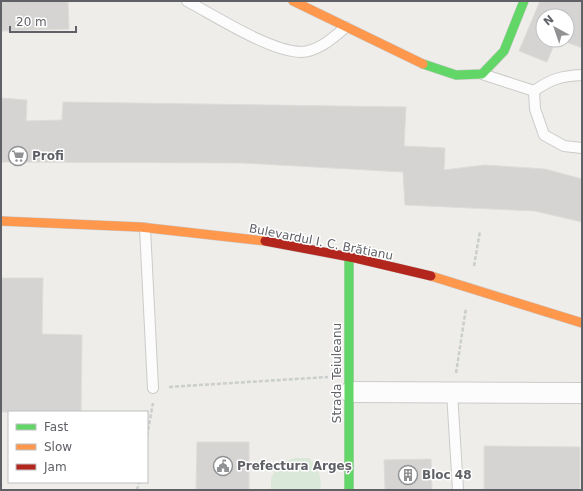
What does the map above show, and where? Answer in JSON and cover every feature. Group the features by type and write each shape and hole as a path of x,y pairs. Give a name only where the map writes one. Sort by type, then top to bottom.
{"main road":[{"path":"293,1 427,66 456,75 482,74 504,50 524,1"},
{"name":"Bulevardul I. C. Brătianu","path":"1,221 145,228 278,243 349,257 471,287 582,323"},
{"name":"Strada Teiuleanu","path":"349,257 349,490"}],"street":[{"path":"349,383 452,392 582,393"}],"lane":[{"path":"187,1 258,38 288,49 302,52 324,44 346,27"},
{"path":"482,74 534,91"},
{"path":"534,91 546,83 562,76 582,75"},
{"path":"534,91 535,109 544,135 564,146 582,148"},
{"path":"145,228 153,388"},
{"path":"452,392 458,490"}],"path":[{"path":"452,392 480,231"},
{"path":"148,430 153,402 153,388 349,383"}],"green space":[{"path":"295,458 309,458 312,461 320,477 320,490 271,490 271,478 279,463"}],"building":[{"path":"1,1 68,1 69,29 1,31"},
{"path":"540,1 582,1 582,48 575,45 575,8 537,8"},
{"path":"535,13 535,48 553,48 547,62 519,51"},
{"path":"1,98 27,100 26,121 62,120 63,102 406,107 404,146 445,148 444,170 485,165 545,169 582,179 582,222 535,211 405,205 403,172 243,163 1,162"},
{"path":"1,278 43,278 42,334 82,335 81,411 1,412"},
{"name":"Prefectura Argeș","path":"197,442 249,442 249,490 196,490"},
{"path":"484,446 580,447 580,490 484,490"},
{"name":"Bloc 48","path":"431,459 432,490 385,490 384,460"}],"traffic: fast":[{"path":"423,64 456,75 482,74 504,51 524,1"},
{"path":"349,257 349,490"}],"traffic: slow":[{"path":"293,1 423,64"},
{"path":"1,221 140,227 265,241"},
{"path":"431,276 582,323"}],"traffic: jam":[{"path":"265,241 355,258 431,276"}],"place":[{"name":"Profi","path":"18,156"},
{"name":"Prefectura Argeș","path":"223,466"},
{"name":"Bloc 48","path":"408,475"}]}
